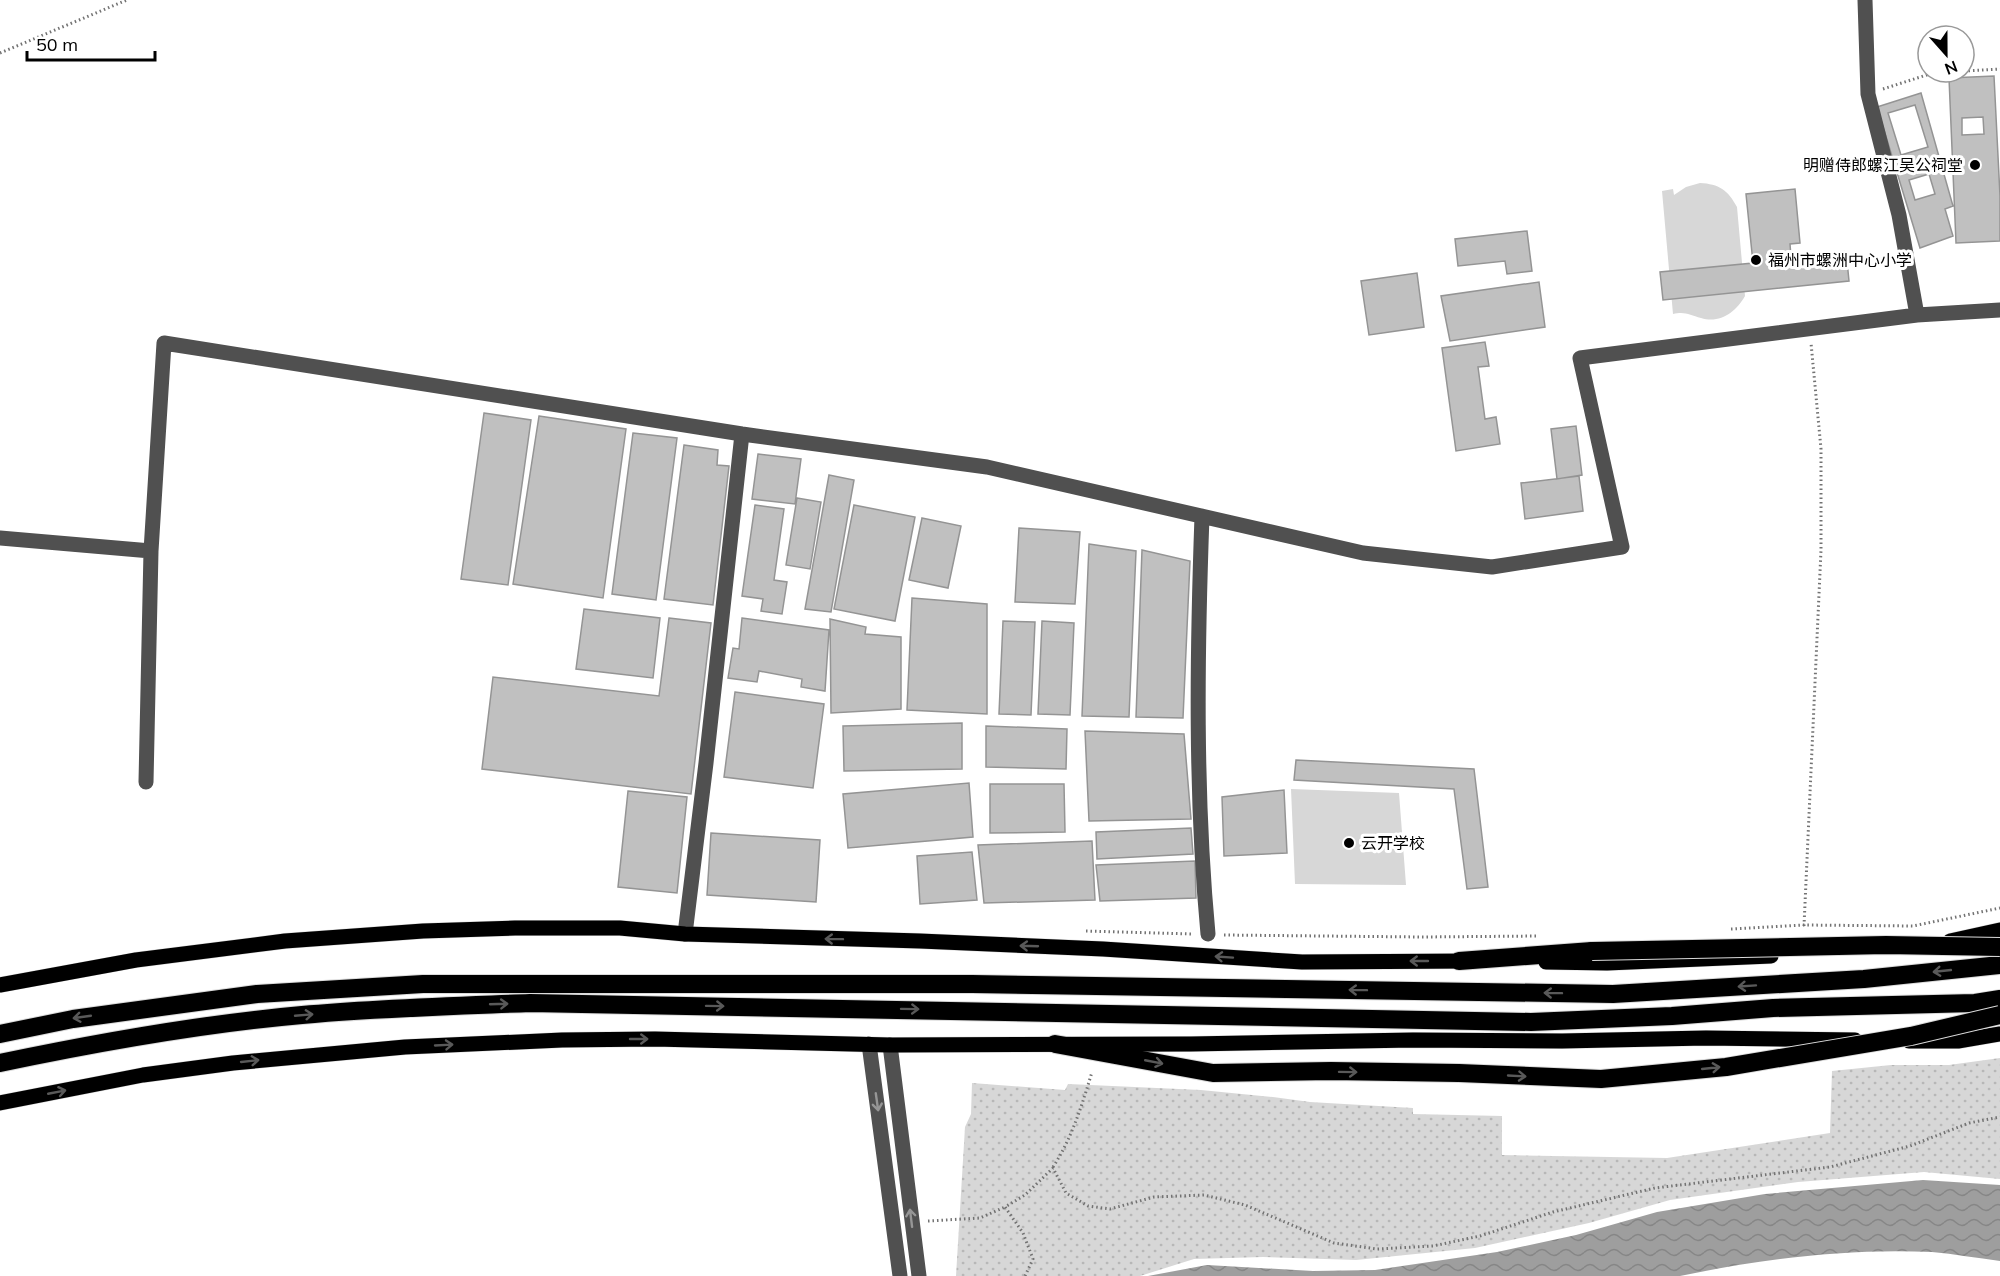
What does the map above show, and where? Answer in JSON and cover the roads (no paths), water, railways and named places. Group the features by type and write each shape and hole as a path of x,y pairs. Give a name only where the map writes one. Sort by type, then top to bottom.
{"highway":[{"path":"1459,961 1592,951 1886,945 2000,947"},
{"path":"0,1034 73,1019 257,994 423,984 972,984 1613,994 1864,979 2000,964"},
{"path":"0,1063 142,1035 300,1015 530,1003 1531,1022 1662,1017 1773,1008 1975,1003 2000,999"},
{"path":"1055,1044 1213,1073 1331,1071 1601,1079 1726,1067 1911,1036 2000,1015"}],"main road":[{"path":"0,985 180,954 333,936 423,931 620,928 685,934 920,941 1302,962 1607,963 1802,955 1903,948 1955,941 2000,930"},
{"path":"0,1103 98,1083 294,1056 405,1047 606,1039 891,1045 1191,1044 1706,1038 1958,1041 2000,1034"}],"street":[{"path":"1865,0 1868,94 1899,215 1917,315"},
{"path":"146,782 151,551 164,343 742,434 987,467 1363,553 1492,567 1622,547 1580,358 1917,315 2000,310"},
{"path":"685,934 708,752 742,434"},
{"path":"1202,516 1197,700 1208,934"},
{"path":"0,538 151,551"},
{"path":"869,1044 900,1276"},
{"path":"891,1045 919,1276"}],"water":[{"path":"1923,1180 2000,1185 2000,1261 1932,1252 1900,1251 1805,1256 1680,1276 1148,1276 1207,1265 1313,1271 1375,1270 1497,1252 1576,1235 1657,1212 1765,1194"}],"place":[{"name":"明赠侍郎螺江吴公祠堂","path":"1975,165"},
{"name":"福州市螺洲中心小学","path":"1756,260"},
{"name":"云开学校","path":"1349,843"}]}
